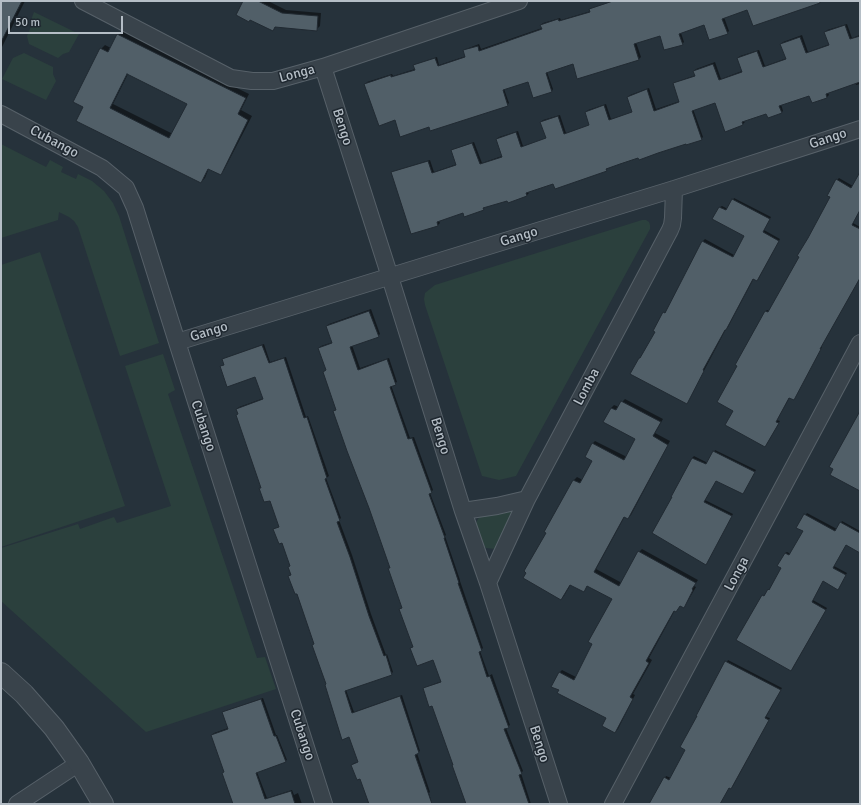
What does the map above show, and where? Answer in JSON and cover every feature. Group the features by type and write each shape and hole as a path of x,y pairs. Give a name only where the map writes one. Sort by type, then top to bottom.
{"street":[{"name":"Longa","path":"83,1 109,7 231,78 252,81 273,81 323,67 519,1"},
{"name":"Bengo","path":"323,67 463,511 488,583 559,804"},
{"name":"Cubango","path":"1,114 102,168 126,188 135,208 324,804"},
{"name":"Gango","path":"177,342 674,189 860,129"},
{"name":"Lomba","path":"488,583 527,499 670,230 673,218 674,189"},
{"name":"Longa","path":"613,804 860,343"},
{"path":"463,511 497,506 527,499"},
{"path":"1,672 24,694 54,728 79,763 102,804"},
{"path":"17,804 79,763"}],"green space":[{"path":"34,12 79,34 69,52 58,58 29,44 27,36 32,24 31,20"},
{"path":"24,53 53,67 53,74 56,81 46,100 2,79 13,58"},
{"path":"1,144 46,167 50,160 63,167 61,172 76,179 78,174 92,181 104,191 113,203 119,216 159,343 120,356 78,227 69,217 59,212 58,220 1,238"},
{"path":"642,220 649,222 650,229 516,476 499,480 482,476 425,305 425,293 435,285"},
{"path":"40,252 125,506 1,547 1,265"},
{"path":"163,354 175,390 168,394 257,658 265,657 276,689 146,732 1,601 1,548 78,524 80,529 114,517 117,523 171,506 125,366"},
{"path":"510,511 513,514 496,549 486,548 483,545 476,527 478,519 480,516"}],"building":[{"path":"1,1 22,1 1,42"},
{"path":"243,1 258,1 282,13 318,16 317,31 275,27 273,31 250,20 249,22 236,15"},
{"path":"613,1 820,1 820,3 753,26 747,10 722,19 728,34 709,40 704,25 679,34 683,45 664,50 660,36 634,44 639,60 577,79 573,64 546,73 552,92 533,98 528,82 503,90 508,106 430,131 429,127 400,137 395,120 379,126 364,84 391,75 391,77 415,70 413,65 435,58 438,66 465,57 463,50 478,46 479,51 542,29 540,25 558,19 559,21 590,12 589,9"},
{"path":"845,25 850,39 860,36 860,82 826,94 827,98 812,103 809,96 779,106 782,113 768,118 766,114 742,122 743,125 725,132 715,103 692,111 702,140 639,160 638,158 620,164 606,169 607,171 555,189 553,184 526,193 527,196 508,203 507,201 483,208 484,210 464,217 463,213 437,222 438,226 411,234 391,172 428,161 432,173 456,165 451,150 472,143 480,164 502,157 496,139 516,132 521,147 546,138 540,122 558,116 564,134 589,125 585,112 604,105 609,120 632,112 627,97 647,89 654,111 679,102 673,83 695,76 693,71 713,64 719,80 742,72 737,58 757,51 763,67 786,59 780,44 800,37 806,53 829,45 824,32"},
{"path":"117,34 246,98 238,114 248,120 221,175 208,169 201,183 76,121 83,107 73,102 100,48 108,52","holes":["127,74 187,104 169,138 110,108"]},
{"path":"860,172 860,210 852,225 860,229 860,278 820,349 794,400 789,398 776,422 779,423 765,447 725,425 733,411 717,402 737,366 735,365 765,311 768,312 799,257 797,256 830,197 827,196 836,179 851,188"},
{"path":"732,199 770,219 763,232 779,241 757,281 753,279 703,370 704,371 687,404 630,374 655,332 653,331 663,312 665,313 702,241 733,257 744,236 712,219 719,207 726,210"},
{"path":"369,311 379,337 350,347 358,370 387,359 396,385 390,387 408,439 412,438 432,493 429,494 482,651 479,652 487,677 490,676 509,728 504,729 522,774 519,775 529,804 466,804 432,706 429,707 423,688 441,682 433,660 417,666 410,648 413,647 399,609 402,608 388,568 390,568 333,411 336,410 323,372 326,370 318,348 332,343 326,326"},
{"path":"262,345 269,363 284,358 304,418 307,417 327,478 325,479 340,521 337,522 369,616 384,656 386,655 392,675 345,691 352,713 400,696 419,753 415,755 432,804 369,804 360,779 357,780 351,765 358,762 349,737 342,740 325,685 326,684 312,645 314,644 297,594 295,594 288,576 291,575 288,567 290,566 282,543 279,544 273,529 279,527 270,501 264,502 259,488 261,488 236,415 238,414 236,409 263,399 255,377 227,387 220,366 224,365 222,359"},
{"path":"621,401 661,422 653,436 668,445 628,519 624,517 594,572 619,586 638,551 696,583 684,608 680,606 676,612 674,611 646,661 649,663 630,697 633,699 615,733 602,726 606,718 557,693 559,690 551,687 559,672 574,680 592,644 588,642 612,599 587,586 584,592 570,585 561,600 523,578 526,573 524,571 546,533 544,532 573,480 580,483 592,461 585,457 592,443 624,460 635,439 603,422 611,408 616,410"},
{"path":"860,411 860,491 830,475 833,469 829,467"},
{"path":"713,451 755,472 743,494 716,481 704,502 732,516 706,565 652,533 692,458 706,464"},
{"path":"804,514 835,531 840,522 860,533 860,553 846,545 833,568 846,575 838,590 823,581 812,602 826,610 791,671 736,640 762,595 764,596 768,589 769,590 781,568 777,566 785,553 789,555 803,531 796,528"},
{"path":"725,661 781,690 765,718 769,720 731,789 729,788 720,804 649,804 664,777 669,780 685,750 680,747"},
{"path":"261,699 274,736 276,736 286,762 256,773 265,799 291,791 295,804 233,804 222,773 224,772 211,735 228,729 222,712"}]}
